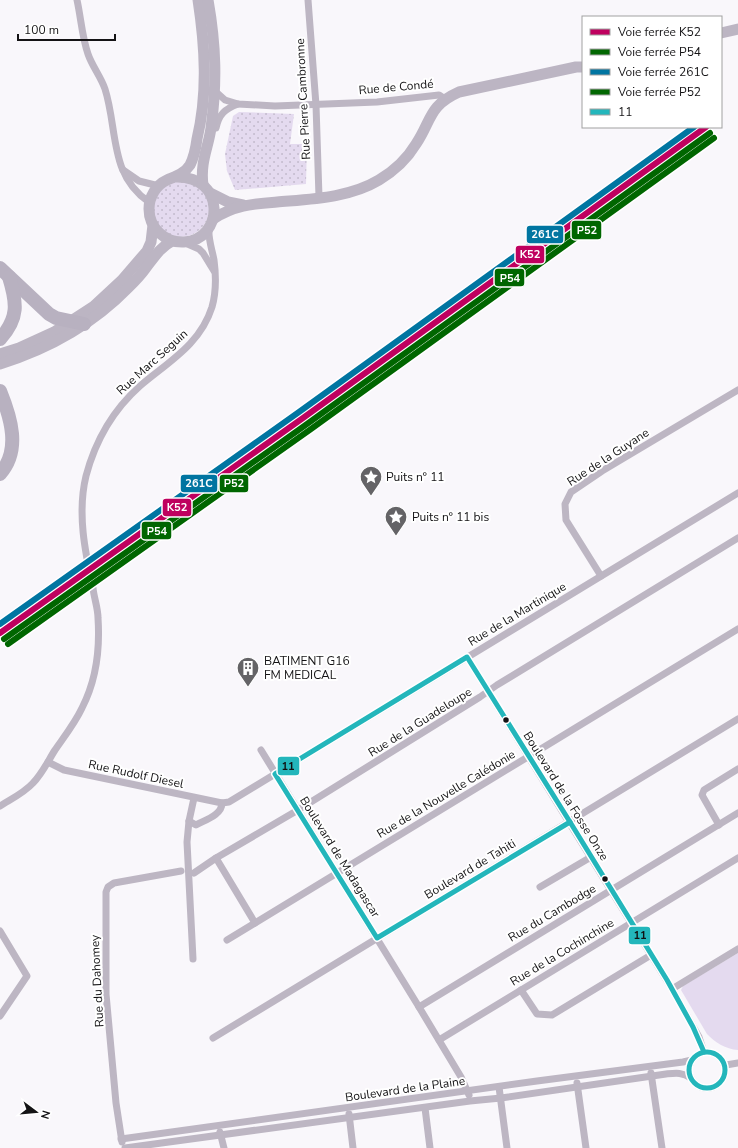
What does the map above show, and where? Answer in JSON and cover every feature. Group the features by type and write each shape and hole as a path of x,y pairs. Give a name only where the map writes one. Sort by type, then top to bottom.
{"highway":[{"path":"5,272 49,314 56,318 84,324"},
{"path":"0,339 8,330 15,308 15,295 5,272"},
{"path":"0,391 12,426 12,450 8,462 0,474"}],"main road":[{"path":"0,354 34,342 70,322 94,306 134,268 150,246 153,235 153,226 150,217 150,202 154,192 167,180 185,172 190,164 198,135 203,104 205,73 204,41 198,0"},
{"path":"0,364 51,344 84,324 112,303 127,289 160,249 178,242 196,239 206,232 211,222 214,210 207,189 202,166 211,130 216,62 208,0"},
{"path":"722,33 738,29"},
{"name":"Rue de Condé","path":"445,99 458,92 580,66"},
{"path":"211,222 231,209 243,205 319,198 343,194 367,187 392,171 404,161 416,144 434,109 445,99"},
{"path":"175,177 195,179 207,189 228,202 243,205"},
{"path":"153,226 164,237 178,242"}],"street":[{"path":"77,0 86,48 92,64 106,91 119,161 126,179 132,187 150,202"},
{"name":"Rue Pierre Cambronne","path":"308,0 316,105 319,198"},
{"name":"Rue de Condé","path":"215,91 224,100 238,104 275,106 377,102 439,95 445,99"},
{"path":"206,151 214,138 217,120 221,114 225,110 238,104"},
{"path":"123,170 139,181 159,186"},
{"name":"Rue Marc Seguin","path":"0,806 24,792 33,784 82,709 98,657 98,616 82,526 83,492 86,477 101,435 119,407 139,387 184,350 201,331 212,305 215,286 214,261 209,234 211,222"},
{"path":"178,242 199,249 214,271"},
{"name":"Rue de la Guyane","path":"601,576 566,520 565,504 571,492 622,458 738,390"},
{"name":"Rue de la Martinique","path":"189,821 196,825 218,813 222,808 222,803 229,802 738,493"},
{"name":"Rue de la Guadeloupe","path":"194,873 216,858 298,810 738,538"},
{"name":"Rue de la Nouvelle Calédonie","path":"227,940 738,629"},
{"name":"Boulevard de la Fosse Onze","path":"468,657 672,989 699,1037 704,1052"},
{"name":"Boulevard de Tahiti","path":"213,1038 738,719"},
{"name":"Boulevard de Madagascar","path":"261,750 419,1006 468,1092 470,1101"},
{"name":"Rue Rudolf Diesel","path":"48,762 61,769 222,803"},
{"path":"719,825 702,795 704,790 738,769"},
{"path":"193,959 188,842 189,821 194,798"},
{"name":"Rue du Cambodge","path":"419,1006 738,813"},
{"path":"540,887 591,857"},
{"path":"216,858 255,923"},
{"name":"Rue de la Cochinchine","path":"439,1040 738,858"},
{"name":"Rue du Dahomey","path":"124,1148 121,1139 106,994 106,892 108,887 114,883 181,871"},
{"path":"0,931 27,976 0,1016"},
{"path":"672,989 738,949"},
{"path":"521,990 537,1014 552,1015 651,955"},
{"path":"704,1052 715,1053 720,1056 726,1065 724,1078 721,1083 708,1089 695,1084 690,1078 689,1072 689,1065 692,1060 699,1053 704,1052"},
{"name":"Boulevard de la Plaine","path":"121,1139 692,1060"},
{"path":"726,1065 738,1063"},
{"path":"651,1066 662,1148"},
{"path":"614,1071 616,1081"},
{"name":"Boulevard de la Plaine","path":"124,1148 501,1098 680,1072 686,1074 690,1078"},
{"path":"576,1077 586,1148"},
{"path":"537,1081 539,1092"},
{"path":"499,1087 507,1148"},
{"path":"348,1108 353,1148"},
{"path":"425,1108 430,1148"},
{"path":"219,1126 220,1136 224,1148"}],"shaded area":[{"path":"239,112 294,114 290,144 307,144 306,184 235,190 227,171 225,154 233,116"},
{"path":"181,181 192,183 201,189 207,198 209,209 207,220 201,229 192,235 181,237 170,235 161,229 155,220 153,209 155,198 161,189 170,183"},
{"path":"738,953 738,1050 721,1045 707,1034 681,990 683,986"}],"rail line":[{"name":"261C","path":"0,624 299,412 693,128"},
{"name":"K52","path":"0,633 303,418 705,128"},
{"name":"P54","path":"4,639 307,424 710,133"},
{"name":"P52","path":"8,644 311,429 714,138"}],"transit line":[{"name":"11","path":"467,657 570,822 377,938 275,774 467,657"},
{"name":"11","path":"570,822 667,980 693,1027 704,1052"},
{"name":"11","path":"711,1052 720,1057 724,1063 725,1070 724,1077 720,1083 711,1088 703,1088 694,1083 690,1077 689,1066 694,1057 700,1053 711,1052"}],"place":[{"name":"Puits n° 11","path":"371,496"},
{"name":"Puits n° 11 bis","path":"396,536"},
{"name":"BATIMENT G16 FM MEDICAL","path":"248,688"}]}
